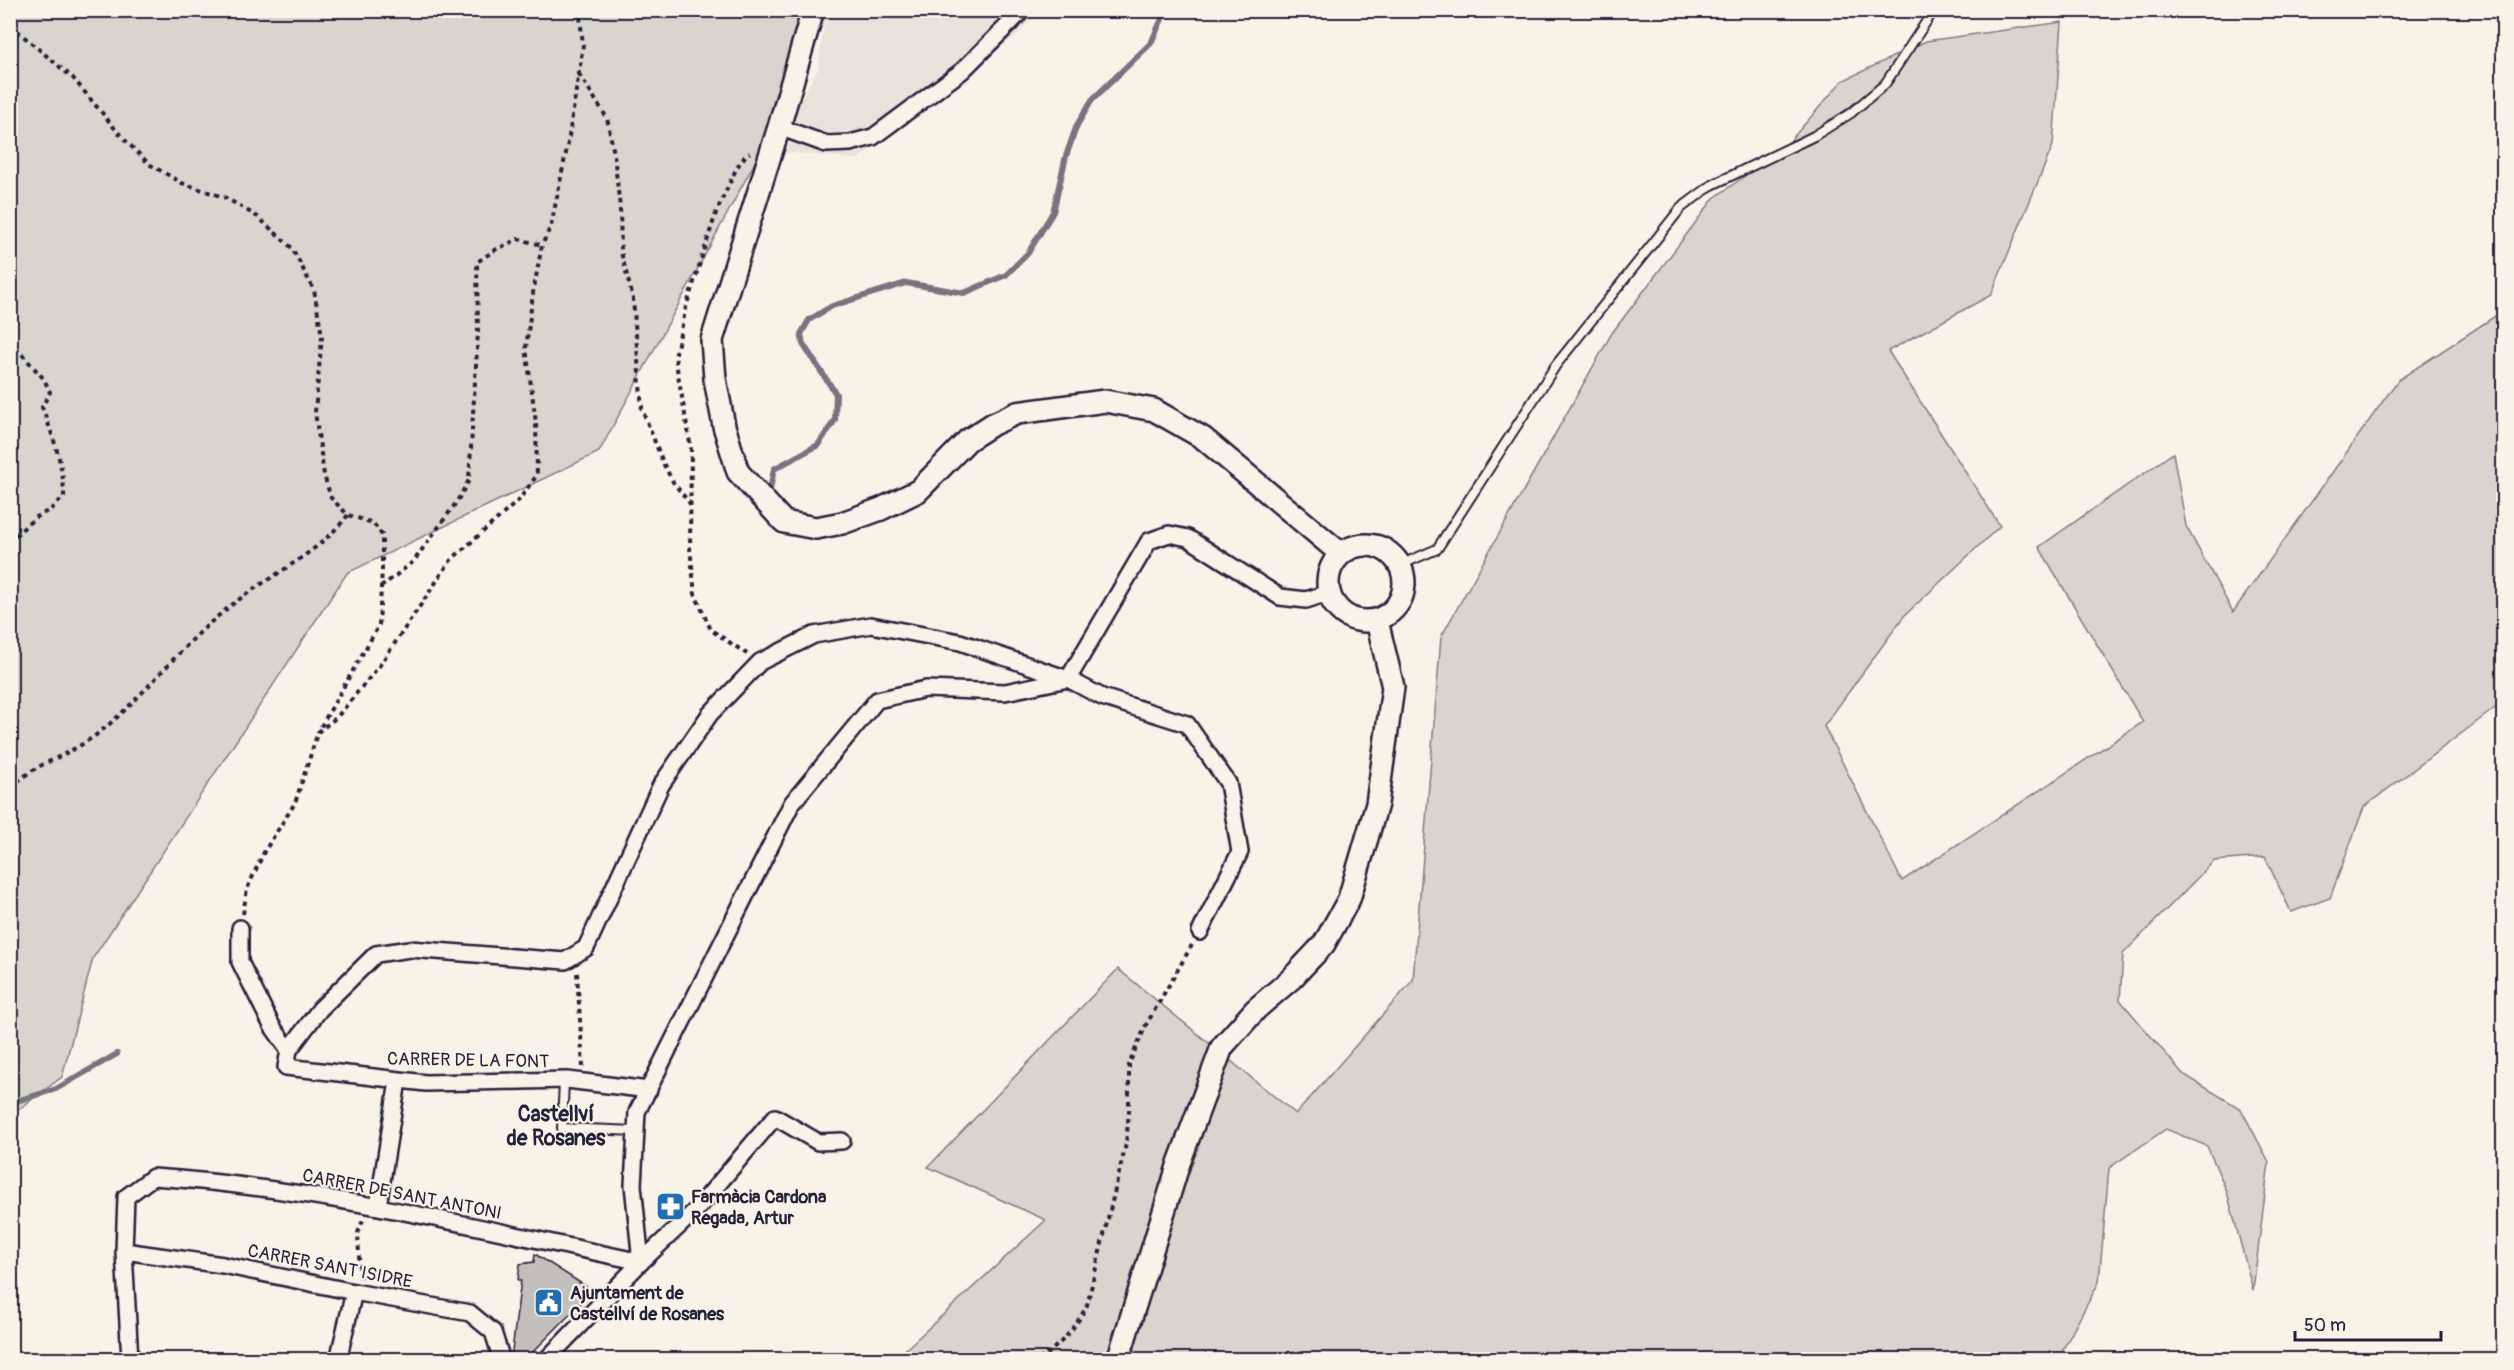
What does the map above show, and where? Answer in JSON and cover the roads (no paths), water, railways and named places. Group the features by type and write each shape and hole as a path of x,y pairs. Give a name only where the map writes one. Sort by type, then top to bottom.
{"street":[{"path":"813,10 712,340 715,379 724,426 738,472 784,522 816,528 842,524 882,509 918,491 968,440 993,424 1017,413 1105,401 1154,410 1203,438 1340,553"},
{"path":"779,127 826,144 850,143 873,137 962,71 1023,10"},
{"path":"641,1262 633,1185 637,1112 792,803 877,700 926,689 1005,692 1068,679 1149,541 1169,534 1188,538 1280,597 1306,600 1328,593"},
{"path":"1356,545 1373,545 1389,552 1400,565 1404,581 1402,598 1392,612 1377,621 1361,622 1346,617 1335,607 1328,593 1328,571 1340,553 1356,545"},
{"path":"1118,1359 1179,1163 1221,1047 1256,1009 1291,979 1324,944 1349,898 1377,804 1393,687 1377,621"},
{"path":"240,928 240,962 272,1026 289,1050 320,1009 376,954 410,949 565,961 585,948 661,785 710,714 760,662 814,635 871,625 960,642 1068,679 1102,697 1187,724 1228,783 1240,852 1200,932"},
{"name":"CARRER DE LA FONT","path":"289,1050 286,1067 398,1082 564,1080 649,1090"},
{"path":"378,1206 398,1082"},
{"path":"546,1359 641,1262 697,1209 775,1117 818,1142 842,1141"},
{"name":"CARRER DE SANT ANTONI","path":"124,1251 126,1197 153,1177 196,1180 378,1206 641,1262"},
{"path":"124,1251 130,1359"},
{"name":"CARRER SANT ISIDRE","path":"124,1251 223,1264 354,1292 470,1313 493,1332 502,1359"},
{"path":"339,1359 354,1292"}],"lane":[{"path":"1400,565 1437,549 1556,365 1681,208 1712,184 1814,136 1851,113 1885,84 1934,10"},
{"path":"564,1080 562,1128 636,1131"}],"waterway":[{"path":"770,490 774,469 818,445 835,420 836,394 803,344 801,334 809,320 832,306 906,283 964,293 1006,275 1028,253 1053,212 1066,156 1077,125 1092,100 1151,43 1166,10"},
{"path":"10,1103 56,1089 117,1054"}],"place":[{"name":"Farmàcia Cardona Regada, Artur","path":"670,1207"},
{"name":"Ajuntament de Castellví de Rosanes","path":"549,1303"}],"district":[{"name":"Castellví de Rosanes","path":"556,1126"}]}
